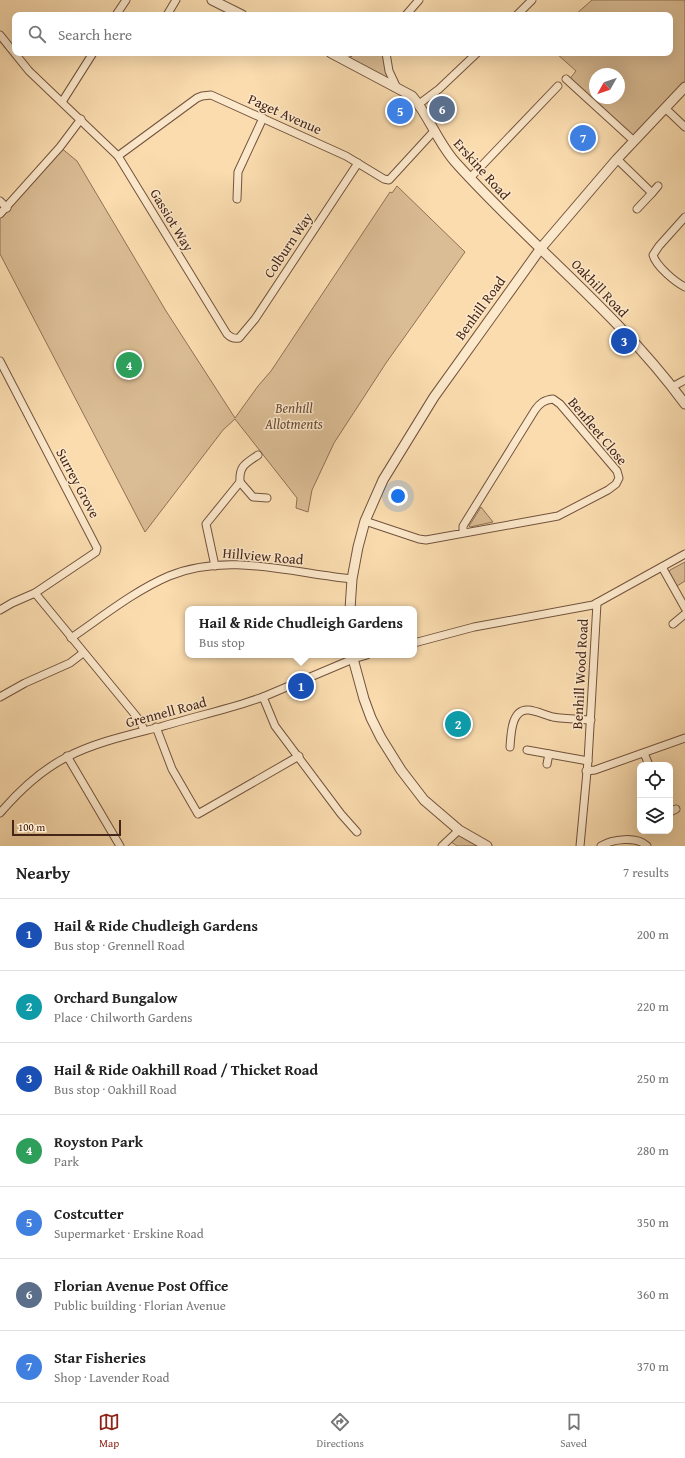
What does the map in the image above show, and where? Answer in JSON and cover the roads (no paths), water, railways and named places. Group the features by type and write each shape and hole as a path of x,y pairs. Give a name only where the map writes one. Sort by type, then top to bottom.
{"street":[{"path":"118,12 126,0"},
{"path":"169,12 176,0"},
{"path":"212,0 236,12"},
{"path":"409,12 419,0"},
{"path":"520,12 532,0"},
{"name":"Gassiot Way","path":"0,35 12,50"},
{"name":"Gassiot Way","path":"17,56 29,71 81,119 118,156 227,334 235,339"},
{"path":"62,102 91,56"},
{"name":"Erskine Road","path":"337,56 396,86 412,96 419,104 444,148 505,215 541,248"},
{"path":"386,56 389,71 396,86"},
{"path":"419,104 439,89 474,56"},
{"path":"566,79 634,141"},
{"path":"470,178 558,86"},
{"name":"Benhill Road","path":"350,606 352,579 365,521 383,480 434,396 541,248 617,159 685,87"},
{"name":"Paget Avenue","path":"118,156 202,96 211,95 346,156 384,179 389,180 434,131"},
{"path":"665,108 685,127"},
{"path":"237,199 238,172 262,118"},
{"path":"0,214 7,208 60,147 81,119"},
{"path":"617,159 652,193"},
{"name":"Colburn Way","path":"235,339 239,338 244,333 254,319 358,163"},
{"path":"637,209 658,186"},
{"path":"0,201 7,208"},
{"path":"684,220 658,246 653,255 654,261 674,280 685,287"},
{"name":"Oakhill Road","path":"541,248 656,367 685,404"},
{"name":"Surrey Grove","path":"0,361 97,548 96,552 35,593"},
{"path":"672,387 685,380"},
{"name":"Benfleet Close","path":"365,521 426,540 558,516 608,490 616,484 619,478 617,471 560,404 553,399 546,400 539,404 535,410 463,526 463,533"},
{"path":"215,566 206,524 240,482 240,473 243,465 258,455"},
{"path":"240,482 253,497 267,498"},
{"name":"Benhill Wood Road","path":"580,846 591,720 597,603 685,554"},
{"name":"Hillview Road","path":"72,638 151,585 170,576 189,570 233,564 352,579"},
{"path":"662,567 685,608"},
{"path":"0,610 35,593 140,721 144,730"},
{"path":"417,642 474,627 597,603"},
{"path":"673,624 685,614"},
{"path":"0,697 25,683 70,663 84,653"},
{"name":"Grennell Road","path":"0,813 15,796 31,782 68,756 104,742 263,697 350,658"},
{"path":"352,658 371,718 380,738 390,754 424,800 459,830 487,846"},
{"path":"263,697 275,726 299,756 341,814 357,832"},
{"path":"510,747 513,721 522,711 528,710 553,717 591,720"},
{"path":"156,727 172,769 198,814 299,756"},
{"path":"586,771 595,770 685,738"},
{"path":"527,750 588,761"},
{"path":"644,753 648,762"},
{"path":"547,764 549,754"},
{"path":"68,756 120,846"},
{"path":"442,846 459,830"},
{"path":"601,846 612,840 622,839 634,843 640,842 647,846"}],"place":[{"name":"Florian Avenue Post Office","path":"442,109"},
{"name":"Costcutter","path":"400,111"},
{"name":"Star Fisheries","path":"583,138"},
{"name":"Hail & Ride Oakhill Road / Thicket Road","path":"624,341"},
{"name":"Royston Park","path":"129,365"},
{"name":"Hail & Ride Chudleigh Gardens","path":"301,686"},
{"name":"Orchard Bungalow","path":"458,724"}],"park label":[{"name":"Benhill Allotments","path":"294,416"}]}
